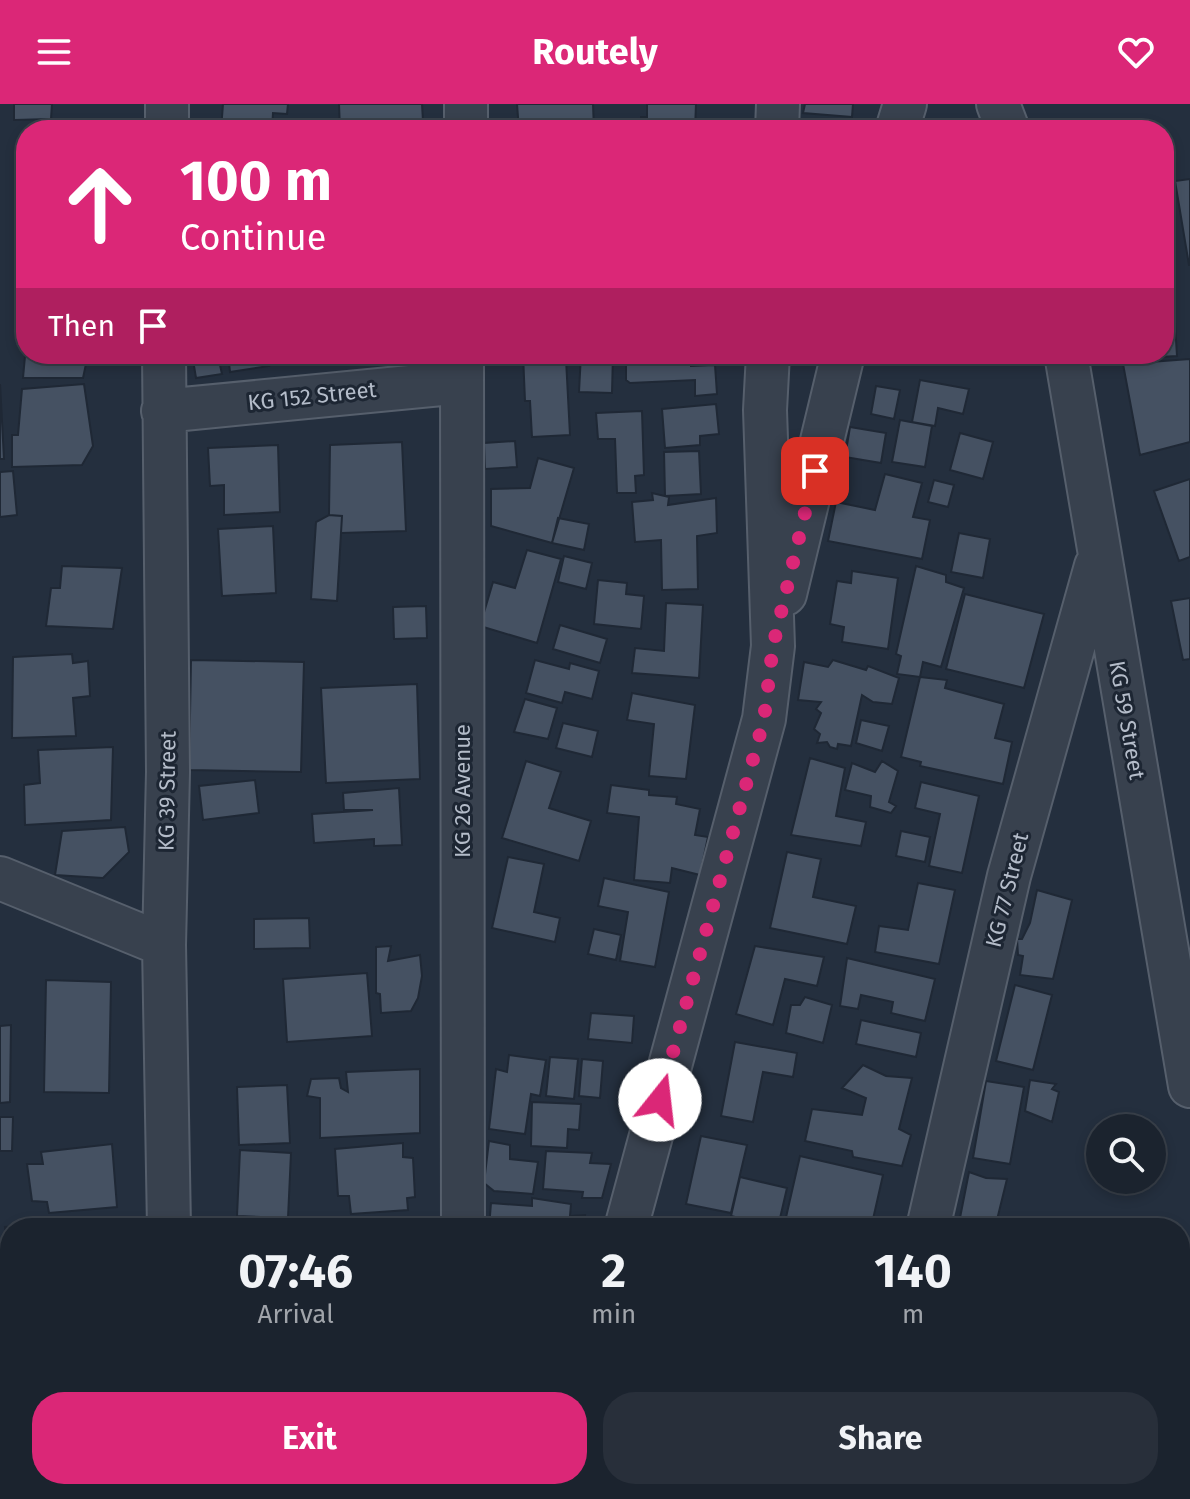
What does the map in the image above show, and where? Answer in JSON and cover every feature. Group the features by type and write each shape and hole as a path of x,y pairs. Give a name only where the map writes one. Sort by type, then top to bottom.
{"street":[{"name":"KG 39 Street","path":"164,364 168,772 164,945 169,1218"},
{"path":"767,364 765,410 773,646"},
{"path":"629,1218 754,760 764,719 773,646 841,364"},
{"name":"KG 59 Street","path":"1068,364 1190,1086"},
{"name":"KG 152 Street","path":"163,411 462,368"},
{"name":"KG 26 Avenue","path":"462,368 463,1218"},
{"name":"KG 77 Street","path":"930,1218 1009,876 1099,555"},
{"path":"0,878 164,945"}],"building":[{"path":"14,104 52,104 51,119 14,120"},
{"path":"223,104 288,104 287,114 273,113 273,120 222,120"},
{"path":"339,104 422,104 423,120 340,120"},
{"path":"517,104 593,104 594,120 518,120"},
{"path":"647,104 696,104 695,120 641,120 641,117 647,117"},
{"path":"805,104 853,104 852,117 803,113"},
{"path":"1190,179 1190,265 1189,265 1175,181"},
{"path":"1174,306 1177,356 1174,356"},
{"path":"1190,359 1190,442 1140,455 1123,364 1174,364 1174,360"},
{"path":"24,364 86,364 83,378 23,378"},
{"path":"194,364 224,364 220,365 222,374 196,378"},
{"path":"229,364 269,366 230,372"},
{"path":"523,364 566,364 570,435 532,437 530,401 525,401"},
{"path":"580,364 613,364 612,393 579,392"},
{"path":"626,364 715,365 717,394 695,396 695,380 630,383 626,380"},
{"path":"920,380 969,389 963,414 938,408 935,426 912,422"},
{"path":"0,384 4,459 0,459"},
{"path":"84,384 93,446 82,465 12,467 12,435 18,435 22,389"},
{"path":"876,386 900,390 894,419 871,414"},
{"path":"716,404 719,434 700,436 700,445 665,448 662,409"},
{"path":"642,411 644,475 635,476 636,493 617,493 615,439 598,439 596,413"},
{"path":"900,420 932,426 925,467 892,462"},
{"path":"850,427 886,433 881,463 845,457"},
{"path":"960,433 993,442 983,479 950,470"},
{"path":"515,441 517,467 485,469 484,443"},
{"path":"402,442 406,531 341,533 342,516 329,515 330,445"},
{"path":"278,445 280,512 224,515 224,485 210,486 208,448"},
{"path":"699,451 701,494 665,496 664,452"},
{"path":"538,458 574,468 552,543 491,526 491,489 530,488"},
{"path":"13,471 17,515 0,517 0,472"},
{"path":"885,474 922,483 913,517 930,520 922,559 828,541 836,502 875,510"},
{"path":"1190,479 1190,557 1179,561 1154,491"},
{"path":"934,480 954,485 948,507 928,502"},
{"path":"652,493 669,497 668,505 716,498 717,533 697,536 698,589 662,590 661,540 635,542 632,502 653,500"},
{"path":"329,515 342,516 337,601 311,599 316,522"},
{"path":"558,518 589,524 584,550 552,543"},
{"path":"273,526 276,593 222,596 218,529"},
{"path":"959,533 990,539 983,578 951,572"},
{"path":"527,550 561,559 537,643 480,626 493,582 515,588"},
{"path":"564,556 592,563 586,589 558,582"},
{"path":"62,566 122,568 113,629 46,626 51,588 60,588"},
{"path":"916,566 946,575 946,582 964,588 941,667 923,662 920,677 897,674 901,656 896,654"},
{"path":"852,571 898,578 888,649 842,642 844,627 830,624 837,581 851,583"},
{"path":"598,580 627,583 626,594 644,596 641,629 594,624"},
{"path":"965,594 1044,614 1024,688 946,669"},
{"path":"1190,598 1190,659 1183,660 1171,601"},
{"path":"666,603 703,605 699,678 632,673 635,648 664,651"},
{"path":"426,606 427,638 394,639 393,607"},
{"path":"560,625 607,639 600,663 553,649"},
{"path":"72,654 73,663 88,661 90,696 73,698 76,736 12,738 13,657"},
{"path":"191,660 304,662 301,772 189,770"},
{"path":"535,660 569,669 570,663 599,671 592,699 565,692 562,703 526,693"},
{"path":"833,660 866,670 868,666 899,678 892,704 873,702 862,695 851,746 838,744 837,749 827,742 817,743 820,734 814,729 821,713 816,709 821,702 798,700 804,662 828,667"},
{"path":"920,677 947,680 945,688 1004,704 995,738 1012,742 1003,784 920,766 921,762 901,757"},
{"path":"417,684 420,779 326,783 321,688"},
{"path":"632,693 695,705 686,779 649,776 654,724 627,720"},
{"path":"525,699 557,708 548,739 514,732"},
{"path":"861,720 889,726 882,751 856,743"},
{"path":"563,723 598,731 592,757 556,748"},
{"path":"113,747 111,820 25,825 24,785 40,783 38,750"},
{"path":"810,758 845,768 836,816 866,822 861,846 791,835"},
{"path":"526,761 561,772 549,808 591,821 579,861 502,838"},
{"path":"882,761 898,771 889,802 896,806 891,813 870,807 871,796 845,790 852,763 875,772"},
{"path":"255,780 259,813 203,820 199,786"},
{"path":"921,782 979,796 962,873 929,866 940,814 915,808"},
{"path":"611,785 649,790 649,795 677,797 676,804 700,809 695,835 708,837 700,875 672,868 670,883 634,880 639,817 607,813"},
{"path":"399,788 402,845 374,846 374,839 314,843 312,814 373,810 344,810 343,793"},
{"path":"125,827 129,852 103,878 55,875 62,831"},
{"path":"901,831 930,837 925,862 896,856"},
{"path":"787,852 821,859 813,897 856,906 847,944 770,928"},
{"path":"508,857 544,864 534,912 560,918 555,942 492,928"},
{"path":"604,878 669,892 655,967 620,961 628,912 598,906"},
{"path":"918,883 955,890 939,964 875,952 879,926 908,930"},
{"path":"1037,890 1072,900 1053,979 1020,975 1023,956 1018,955 1017,939 1022,939 1030,923"},
{"path":"309,918 310,948 254,949 254,919"},
{"path":"594,929 621,935 616,960 588,954"},
{"path":"391,946 388,961 420,955 422,976 418,998 411,1011 381,1013 380,994 376,993 376,947"},
{"path":"755,946 824,957 817,986 785,979 773,1025 736,1014"},
{"path":"847,958 935,979 925,1021 891,1013 893,1002 861,995 858,1009 840,1006"},
{"path":"367,973 372,1036 287,1042 283,979"},
{"path":"46,980 111,982 109,1093 44,1092"},
{"path":"1015,985 1052,995 1033,1070 996,1061"},
{"path":"805,997 832,1005 823,1043 786,1033 791,1005 800,1005"},
{"path":"591,1013 634,1016 632,1043 588,1039"},
{"path":"861,1020 921,1033 916,1057 856,1044"},
{"path":"11,1025 10,1102 0,1103 0,1026"},
{"path":"735,1042 797,1053 793,1077 763,1072 753,1122 721,1116"},
{"path":"509,1055 546,1060 540,1096 531,1094 525,1134 489,1129 496,1069 507,1072"},
{"path":"550,1057 578,1059 574,1099 546,1096"},
{"path":"582,1059 603,1061 600,1098 579,1096"},
{"path":"863,1065 886,1076 912,1078 899,1129 911,1135 902,1166 853,1157 852,1151 805,1141 812,1109 862,1115 866,1098 842,1088"},
{"path":"420,1069 420,1133 320,1138 320,1098 307,1096 311,1079 339,1078 341,1088 348,1092 346,1072"},
{"path":"1030,1080 1056,1084 1052,1089 1059,1092 1052,1122 1025,1111"},
{"path":"986,1081 1024,1087 1010,1164 973,1158"},
{"path":"287,1085 290,1143 239,1145 237,1087"},
{"path":"532,1102 581,1104 579,1130 568,1129 567,1148 531,1146"},
{"path":"0,1117 13,1117 12,1151 0,1151"},
{"path":"701,1136 747,1145 731,1213 686,1204"},
{"path":"489,1141 510,1145 510,1159 538,1162 533,1194 494,1191 484,1183"},
{"path":"403,1143 403,1157 413,1158 415,1197 407,1198 408,1210 351,1214 349,1196 338,1196 335,1149"},
{"path":"112,1144 117,1207 49,1213 47,1202 32,1201 27,1164 43,1164 41,1152"},
{"path":"240,1150 291,1153 288,1218 237,1216"},
{"path":"546,1151 592,1153 590,1163 611,1164 602,1198 582,1198 583,1192 543,1189"},
{"path":"800,1156 883,1175 873,1218 786,1218"},
{"path":"969,1172 986,1178 1007,1179 997,1218 960,1218"},
{"path":"740,1177 787,1188 780,1218 731,1216"},
{"path":"532,1198 571,1204 570,1216 585,1215 585,1218 490,1218 491,1203 532,1206"}],"route":[{"path":"660,1100 764,719 773,646 815,471"}]}
